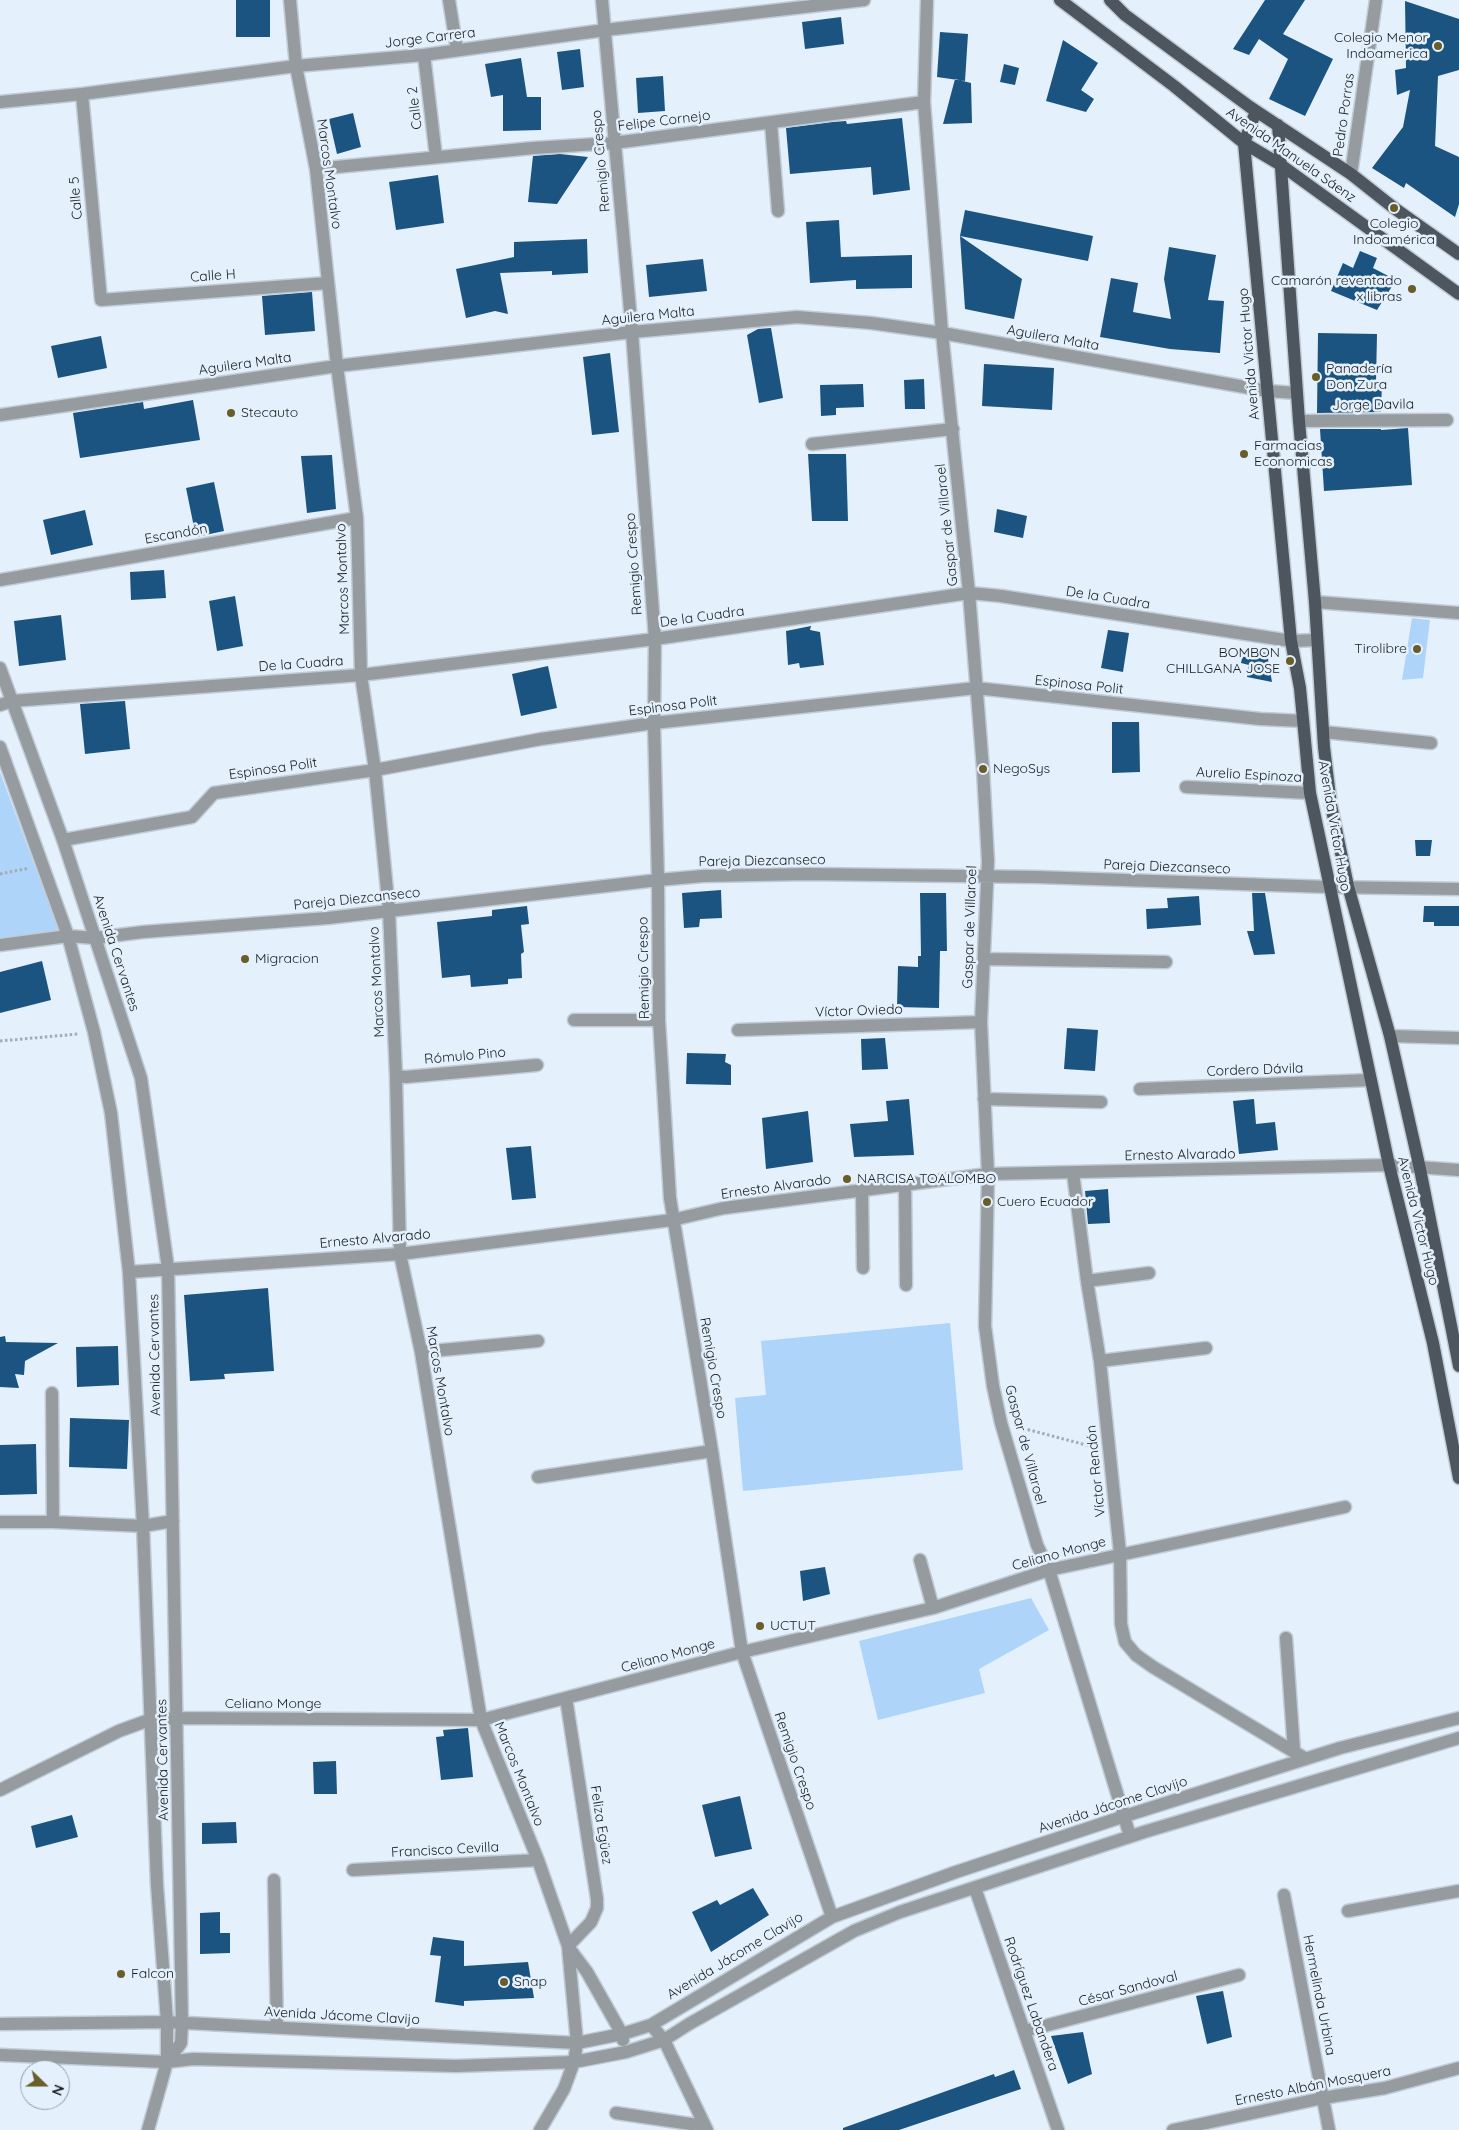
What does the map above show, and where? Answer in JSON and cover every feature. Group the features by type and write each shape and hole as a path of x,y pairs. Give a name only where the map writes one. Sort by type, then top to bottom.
{"main road":[{"name":"Avenida Manuela Sáenz","path":"1060,0 1174,86 1244,143 1281,165 1459,294"},
{"name":"Avenida Manuela Sáenz","path":"1110,0 1125,15 1256,111 1351,174 1394,208 1459,254"},
{"name":"Avenida Victor Hugo","path":"1256,111 1244,143 1291,641 1300,688 1310,793 1328,887 1389,1165 1432,1343 1459,1478"},
{"name":"Avenida Victor Hugo","path":"1278,125 1299,421 1331,805 1348,886 1390,1036 1420,1169 1458,1362"}],"street":[{"name":"Marcos Montalvo","path":"290,0 296,66 316,169 337,366 357,518 361,675 375,770 389,910 396,1076 400,1254 421,1352 481,1720 538,1860 568,1946 576,2043 574,2062 564,2089 540,2130"},
{"path":"450,0 457,50"},
{"name":"Remigio Crespo","path":"602,0 632,332 654,639 659,1020 672,1220 712,1451 742,1652 832,1917"},
{"name":"Jorge Carrera","path":"0,102 82,94 296,66 424,56 605,30 864,0"},
{"name":"Gaspar de Villaroel","path":"927,0 924,102 942,333 969,594 983,769 988,878 981,1022 988,1174 985,1326 993,1386 1001,1423 1038,1545 1049,1570 1130,1836"},
{"name":"Pedro Porras","path":"1351,174 1376,0"},
{"name":"Calle 2","path":"424,56 436,157"},
{"name":"Calle 5","path":"82,94 101,300"},
{"name":"Felipe Cornejo","path":"316,169 436,157 614,143 924,102"},
{"path":"771,123 778,211"},
{"name":"Calle H","path":"101,300 328,283"},
{"name":"Aguilera Malta","path":"0,415 337,366 632,332 797,317 871,323 942,333 1267,391 1297,393"},
{"name":"Jorge Davila","path":"1299,421 1447,420"},
{"path":"812,444 952,429"},
{"name":"Escandón","path":"0,580 357,518"},
{"name":"De la Cuadra","path":"6,703 361,675 654,639 969,594 1001,596 1291,641 1317,640"},
{"path":"1315,602 1459,613"},
{"name":"Avenida Cervantes","path":"0,668 6,703 63,840 141,1078 168,1268 178,1718 182,2023 181,2043 167,2062"},
{"name":"Espinosa Polit","path":"63,840 192,817 214,793 375,770 541,739 654,722 976,688 1260,719 1303,721"},
{"path":"1324,732 1431,743"},
{"name":"Avenida Cervantes","path":"0,747 68,936 94,1032 111,1114 129,1272 143,1526 149,1720 157,1885 167,2022 167,2062 148,2130"},
{"name":"Aurelio Espinoza","path":"1186,787 1310,793"},
{"name":"Pareja Diezcanseco","path":"0,945 68,936 95,938 143,932 328,918 703,876 808,874 988,878 1037,877 1328,887 1459,889"},
{"path":"984,959 1166,962"},
{"path":"574,1020 659,1020"},
{"name":"Víctor Oviedo","path":"738,1030 981,1022"},
{"path":"1390,1036 1459,1038"},
{"name":"Rómulo Pino","path":"396,1076 406,1077 537,1064"},
{"name":"Cordero Dávila","path":"1140,1088 1370,1080"},
{"path":"984,1099 1101,1102"},
{"name":"Ernesto Alvarado","path":"129,1272 400,1254 672,1220 724,1208 988,1174 1389,1165 1420,1169 1459,1170"},
{"name":"Víctor Rendón","path":"1073,1173 1100,1361 1120,1553 1121,1624 1125,1642 1136,1655 1306,1759"},
{"path":"905,1184 906,1285"},
{"path":"862,1190 863,1268"},
{"path":"1087,1281 1149,1273"},
{"path":"421,1352 538,1341"},
{"path":"1100,1361 1206,1348"},
{"path":"52,1393 53,1522"},
{"path":"538,1477 712,1451"},
{"name":"Celiano Monge","path":"0,1790 119,1731 149,1720 178,1718 481,1720 742,1652 933,1608 1049,1570 1120,1553 1345,1507"},
{"path":"0,1522 143,1526 173,1521"},
{"path":"920,1560 933,1608"},
{"path":"1286,1638 1294,1751"},
{"name":"Feliza Egüez","path":"566,1698 597,1899 597,1908 591,1922 568,1946"},
{"name":"Avenida Jácome Clavijo","path":"0,2024 167,2022 576,2043 622,2034 651,2024 832,1917 956,1872 1125,1816 1340,1748 1459,1718"},
{"path":"0,2055 167,2062 193,2059 456,2066 574,2062 626,2052 664,2040 854,1931 900,1912 1130,1836 1459,1738"},
{"name":"Francisco Cevilla","path":"353,1870 538,1860"},
{"path":"274,1880 277,2027"},
{"name":"Rodríguez Labandera","path":"974,1888 1058,2130"},
{"path":"1348,1911 1459,1890"},
{"name":"Hermelinda Urbina","path":"1284,1895 1329,2130"},
{"name":"Marcos Montalvo","path":"568,1946 586,1972 622,2034 626,2052"},
{"name":"César Sandoval","path":"1025,2031 1239,1975"},
{"path":"651,2024 664,2040 705,2128"},
{"name":"Ernesto Albán Mosquera","path":"1173,2130 1324,2098 1385,2088 1459,2068"},
{"path":"616,2113 705,2128"}],"path":[{"path":"0,874 44,865"},
{"path":"0,1040 94,1032"},
{"path":"1001,1423 1109,1450"}],"shaded area":[{"name":"Tirolibre","path":"1412,618 1430,620 1423,678 1402,680"},
{"path":"0,772 59,931 0,938"},
{"path":"950,1323 963,1470 743,1491 735,1398 766,1395 761,1341"},
{"path":"1031,1598 1049,1630 979,1669 985,1693 878,1720 859,1641"}],"building":[{"path":"236,0 270,0 270,37 236,37"},
{"path":"1265,0 1305,0 1283,34 1333,59 1305,116 1269,99 1288,59 1259,39 1249,55 1233,49"},
{"path":"1405,1 1459,19 1459,70 1438,76 1435,146 1459,157 1459,204 1455,217 1406,183 1404,188 1372,168 1403,127 1410,90 1397,95 1395,70 1406,68"},
{"path":"841,17 844,44 805,49 802,22"},
{"path":"940,32 968,34 965,81 937,77"},
{"path":"1063,40 1098,63 1081,90 1094,99 1086,112 1046,101"},
{"path":"580,49 584,87 562,90 557,52"},
{"path":"521,58 527,97 541,97 541,130 503,131 503,95 491,97 485,64"},
{"path":"1004,64 1019,68 1015,85 1000,82"},
{"path":"663,76 665,111 638,113 636,78"},
{"path":"955,79 971,83 972,123 943,124"},
{"path":"353,113 361,147 337,154 329,119"},
{"path":"902,118 910,190 873,195 871,167 790,174 786,128 833,122 846,121 847,124"},
{"path":"560,154 588,157 557,204 528,202 533,156"},
{"path":"438,175 444,223 396,230 389,182"},
{"path":"965,210 1093,236 1088,261 960,236"},
{"path":"839,220 841,257 912,255 912,288 856,289 856,280 810,283 806,222"},
{"path":"960,236 1022,279 1014,319 965,309"},
{"path":"587,239 588,273 552,275 552,271 500,273 508,314 495,311 466,318 456,269 514,257 514,242"},
{"path":"1169,247 1216,255 1208,300 1224,301 1220,353 1170,349 1100,337 1111,278 1138,283 1133,312 1171,319 1164,279"},
{"path":"1360,251 1377,258 1373,268 1396,280 1377,310 1331,291 1343,263 1353,268"},
{"path":"703,259 707,291 649,297 646,265"},
{"path":"312,292 315,331 265,335 262,296"},
{"path":"771,328 783,398 759,403 747,335 758,329"},
{"path":"1318,333 1377,334 1376,382 1382,382 1381,412 1317,413"},
{"path":"101,336 107,368 58,378 51,346"},
{"path":"610,353 619,432 592,435 583,357"},
{"path":"984,364 1054,368 1052,410 982,406"},
{"path":"924,379 925,409 905,409 904,380"},
{"path":"863,384 864,407 836,408 836,415 821,416 820,385"},
{"path":"193,400 200,440 80,458 73,413 143,402 144,409"},
{"path":"1408,428 1412,485 1324,491 1320,429 1381,430"},
{"path":"808,454 846,454 848,521 812,521"},
{"path":"332,455 336,509 307,513 301,456"},
{"path":"214,482 224,531 196,537 186,488"},
{"path":"997,509 1027,516 1023,538 994,532"},
{"path":"85,510 93,545 51,555 43,520"},
{"path":"164,570 166,598 131,600 130,572"},
{"path":"235,596 243,646 217,651 209,601"},
{"path":"61,615 66,660 19,666 14,621"},
{"path":"811,626 810,630 820,632 824,665 800,668 799,663 788,665 786,631"},
{"path":"1108,630 1129,633 1123,672 1101,668"},
{"path":"1244,649 1267,653 1272,682 1247,677 1249,665 1241,663"},
{"path":"548,666 557,708 521,716 512,674"},
{"path":"125,701 130,749 85,754 80,704"},
{"path":"1112,722 1139,722 1140,772 1112,773"},
{"path":"1415,840 1432,840 1430,856 1416,856"},
{"path":"721,890 722,918 700,919 699,927 684,928 682,893"},
{"path":"920,893 946,893 947,951 940,951 939,1008 897,1007 898,966 918,967 918,956 921,956"},
{"path":"1252,893 1265,893 1275,954 1254,955 1247,931 1254,931"},
{"path":"1199,896 1201,925 1147,929 1146,909 1168,908 1167,898"},
{"path":"527,906 529,924 521,925 524,952 521,954 522,978 508,979 508,984 471,987 470,975 442,978 437,922 492,916 492,910"},
{"path":"1424,906 1459,906 1459,926 1434,926 1434,922 1423,922"},
{"path":"42,961 51,1000 0,1013 0,972"},
{"path":"1067,1028 1098,1030 1095,1071 1064,1069"},
{"path":"885,1038 888,1069 862,1070 861,1039"},
{"path":"687,1053 726,1054 725,1062 731,1065 731,1085 686,1084"},
{"path":"909,1099 914,1155 854,1157 850,1124 888,1121 886,1101"},
{"path":"1254,1099 1256,1124 1275,1122 1278,1150 1239,1154 1233,1101"},
{"path":"808,1111 813,1162 766,1169 762,1118"},
{"path":"531,1146 536,1198 512,1200 506,1148"},
{"path":"1108,1189 1110,1223 1088,1224 1085,1191"},
{"path":"268,1288 274,1371 224,1374 225,1379 190,1381 184,1295"},
{"path":"5,1336 6,1342 58,1343 25,1361 24,1375 15,1374 19,1388 0,1387 0,1337"},
{"path":"118,1346 119,1385 77,1387 76,1347"},
{"path":"70,1418 129,1420 127,1469 69,1467"},
{"path":"36,1444 37,1494 0,1495 0,1445"},
{"path":"825,1567 830,1594 803,1601 800,1571"},
{"path":"468,1728 473,1777 441,1780 436,1737 444,1736 443,1730"},
{"path":"336,1761 337,1794 314,1794 313,1762"},
{"path":"740,1796 752,1849 715,1857 702,1805"},
{"path":"72,1815 78,1837 36,1848 31,1826"},
{"path":"236,1822 237,1843 202,1844 202,1823"},
{"path":"753,1888 769,1915 711,1952 692,1912 717,1900 720,1905"},
{"path":"220,1912 220,1933 230,1933 230,1953 200,1954 200,1913"},
{"path":"433,1937 464,1941 464,1966 528,1962 534,1998 464,2001 464,2006 435,2002 441,1956 430,1955"},
{"path":"1223,1991 1232,2037 1207,2044 1196,1996"},
{"path":"1083,2032 1092,2074 1068,2084 1051,2036"},
{"path":"1014,2070 1021,2089 899,2130 843,2130 843,2128 994,2074 995,2077"}],"place":[{"name":"Colegio Menor Indoamerica","path":"1438,46"},
{"name":"Colegio Indoamérica","path":"1394,208"},
{"name":"Camarón reventado x libras","path":"1412,289"},
{"name":"Panadería Don Zura","path":"1316,377"},
{"name":"Stecauto","path":"231,413"},
{"name":"Farmacias Economicas","path":"1244,454"},
{"name":"Tirolibre","path":"1417,649"},
{"name":"BOMBON CHILLGANA JOSE","path":"1290,661"},
{"name":"NegoSys","path":"983,769"},
{"name":"Migracion","path":"245,959"},
{"name":"NARCISA TOALOMBO","path":"847,1179"},
{"name":"Cuero Ecuador","path":"987,1202"},
{"name":"UCTUT","path":"760,1626"},
{"name":"Falcon","path":"121,1974"},
{"name":"Snap","path":"504,1982"}]}
